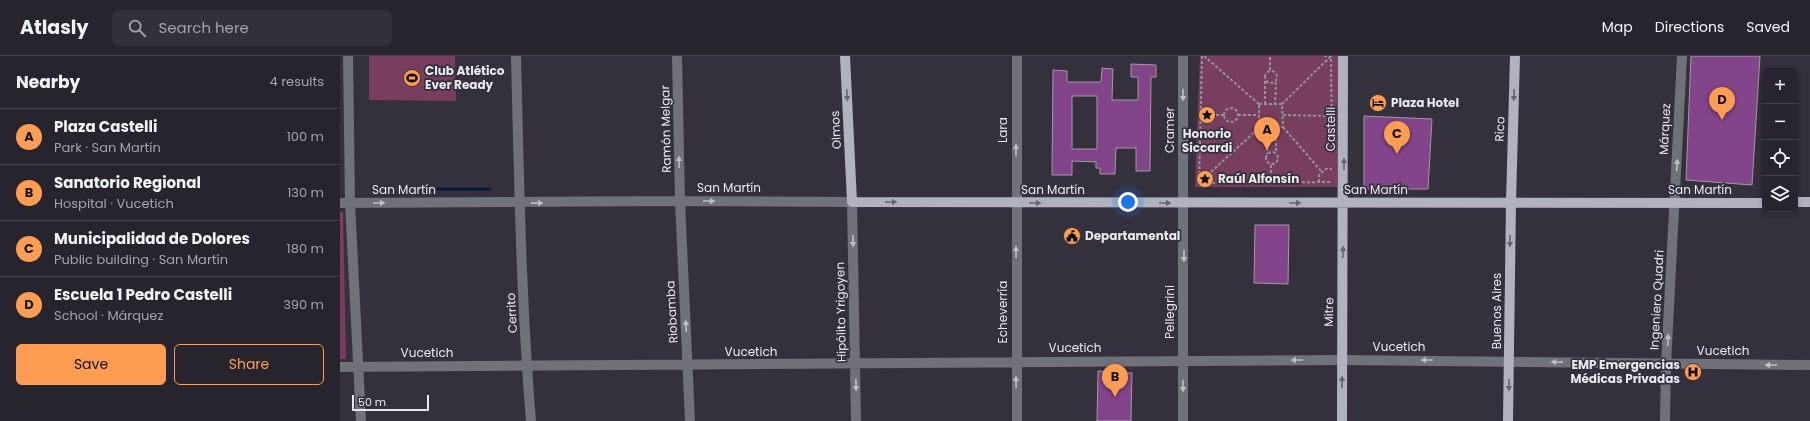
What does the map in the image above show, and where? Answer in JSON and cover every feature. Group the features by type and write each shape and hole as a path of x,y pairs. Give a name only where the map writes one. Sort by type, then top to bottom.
{"main road":[{"name":"Olmos","path":"845,56 852,202"},
{"name":"Castelli","path":"1343,56 1344,203"},
{"name":"Rico","path":"1511,202 1515,56"},
{"name":"San Martín","path":"852,202 1184,204 1511,202 1674,204 1762,203"},
{"name":"Buenos Aires","path":"1508,421 1511,202"},
{"path":"1798,202 1810,202"},
{"name":"Mitre","path":"1342,421 1344,203"}],"street":[{"path":"348,56 345,204 361,421"},
{"name":"Cerrito","path":"516,56 520,203 527,366 532,421"},
{"name":"Ramón Melgar","path":"677,56 680,201"},
{"name":"Lara","path":"1016,203 1017,56"},
{"name":"Cramer","path":"1183,56 1184,204"},
{"name":"Márquez","path":"1674,204 1682,56"},
{"name":"San Martín","path":"345,204 680,201 852,202"},
{"name":"Riobamba","path":"680,201 690,421"},
{"name":"Hipólito Yrigoyen","path":"852,202 856,421"},
{"name":"Echeverría","path":"1016,203 1017,421"},
{"name":"Pellegrini","path":"1183,421 1184,204"},
{"name":"Ingeniero Quadri","path":"1665,421 1666,364 1674,204"},
{"name":"Vucetich","path":"340,367 855,364 1016,361 1342,360 1810,365"}],"path":[{"path":"1203,56 1259,104 1275,105 1282,104 1331,56"},
{"path":"1199,183 1203,56"},
{"path":"1270,56 1270,70"},
{"path":"1324,56 1331,56"},
{"path":"1331,56 1332,154"},
{"path":"1265,104 1265,74 1270,70"},
{"path":"1270,70 1275,72 1277,76 1275,105"},
{"path":"1265,80 1270,82 1276,80"},
{"path":"1259,104 1260,128"},
{"path":"1282,104 1283,127 1322,172"},
{"path":"1232,108 1238,111 1237,121 1229,122 1224,115 1226,110 1232,108"},
{"path":"1201,115 1224,115"},
{"path":"1238,116 1259,115"},
{"path":"1283,115 1331,116"},
{"path":"1199,183 1260,128 1283,127"},
{"path":"1267,128 1267,160 1271,164 1271,183"},
{"path":"1271,164 1278,160 1276,153 1276,128"},
{"path":"1267,154 1270,152 1276,153"},
{"path":"1199,183 1271,183 1319,183 1332,183 1332,169 1326,168 1319,175 1319,183"}],"shaded area":[{"name":"Club Atlético Ever Ready","path":"369,56 455,56 456,101 369,100"},
{"path":"1200,56 1338,56 1337,187 1195,187"},
{"path":"340,212 343,212 346,359 340,359"}],"building":[{"path":"1691,56 1760,56 1752,185 1686,180"},
{"path":"1131,64 1156,65 1156,77 1151,77 1150,171 1136,171 1136,148 1116,148 1115,174 1100,174 1100,168 1096,168 1096,162 1072,161 1072,175 1052,175 1053,70 1067,71 1067,82 1101,82 1102,68 1113,69 1112,100 1138,100 1138,77 1131,77","holes":["1072,96 1097,96 1097,149 1072,149"]},
{"path":"1364,116 1432,119 1428,189 1364,189"},
{"path":"1255,225 1289,225 1288,284 1254,283"},
{"path":"1098,371 1132,373 1131,421 1097,421"}],"waterway":[{"path":"431,189 489,189"}],"place":[{"name":"Club Atlético Ever Ready","path":"412,78"},
{"name":"Plaza Hotel","path":"1378,103"},
{"name":"Honorio Siccardi","path":"1207,115"},
{"name":"Escuela 1 Pedro Castelli","path":"1722,120"},
{"name":"Plaza Castelli","path":"1267,150"},
{"name":"Municipalidad de Dolores","path":"1397,154"},
{"name":"Raúl Alfonsín","path":"1205,179"},
{"name":"Departamental","path":"1072,236"},
{"name":"EMP Emergencias Médicas Privadas","path":"1693,372"},
{"name":"Sanatorio Regional","path":"1115,397"}]}
